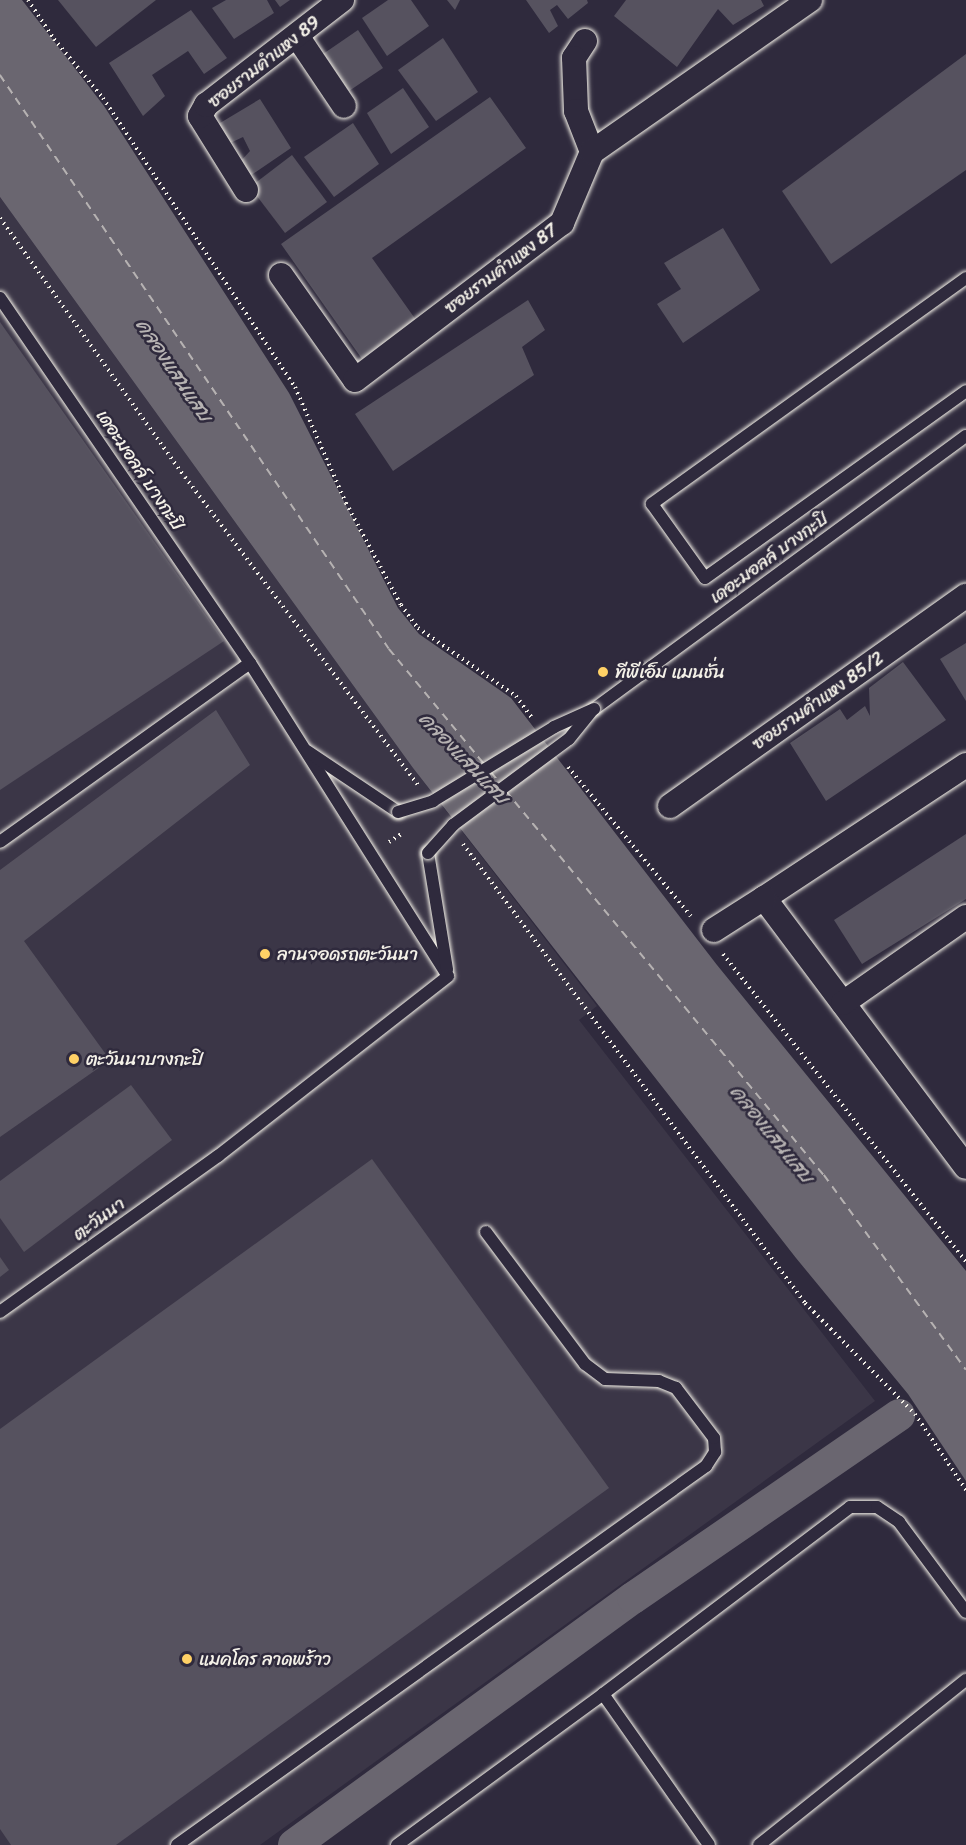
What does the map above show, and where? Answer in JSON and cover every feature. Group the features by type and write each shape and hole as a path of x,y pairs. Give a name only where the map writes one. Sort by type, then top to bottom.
{"street":[{"name":"ซอยรามคำแหง 89","path":"246,190 200,116 206,105 342,0"},
{"path":"585,41 574,58 576,111 592,152 810,0"},
{"path":"297,36 344,106"},
{"name":"ซอยรามคำแหง 87","path":"280,275 355,380 562,223 592,152"},
{"name":"ซอยรามคำแหง 85/2","path":"670,806 966,596"},
{"path":"710,934 966,765"},
{"path":"764,898 966,1167"},
{"path":"843,1003 966,916"}],"lane":[{"path":"966,278 652,504 705,578 966,391"},
{"name":"เดอะมอลล์ บางกะปิ","path":"0,297 250,663 448,976"},
{"name":"เดอะมอลล์ บางกะปิ","path":"304,749 398,812 433,801 554,727 594,709 966,436"},
{"path":"0,842 250,663"},
{"name":"เดอะมอลล์ บางกะปิ","path":"448,976 428,853 453,825 569,739 594,709"},
{"name":"ตะวันนา","path":"0,1312 219,1155 448,976"},
{"path":"177,1845 706,1466 715,1452 714,1438 676,1388 659,1382 605,1380 585,1364 486,1232"},
{"path":"397,1845 603,1694 850,1507 877,1507 899,1522 966,1612"},
{"path":"759,1845 966,1680"},
{"path":"603,1694 707,1844"}],"path":[{"path":"28,0 54,39 103,98 295,387 346,503 401,605 418,628 516,696 535,723"},
{"path":"0,218 185,477 421,789"},
{"path":"562,759 710,934 966,1263"},
{"path":"370,853 413,826"},
{"path":"457,836 805,1303 915,1414 966,1490"}],"shaded area":[{"path":"0,197 413,768 597,1006 579,1020 875,1401 260,1845 0,1845"}],"water":[{"name":"คลองแสนแสบ","path":"0,0 22,0 104,106 289,393 398,608 419,634 511,698 717,965 966,1271 966,1481 908,1394 796,1258 413,768 0,197"}],"building":[{"path":"58,0 156,0 96,47"},
{"path":"226,0 267,0 274,13 234,39 212,8"},
{"path":"275,0 290,0 280,7"},
{"path":"388,0 411,0 429,26 387,56 362,18"},
{"path":"447,0 460,0 455,10"},
{"path":"526,0 587,0 588,3 568,19 557,5 550,10 558,26 549,33"},
{"path":"626,0 761,0 764,6 733,25 718,9 677,67 614,16"},
{"path":"191,10 227,58 204,74 188,51 152,75 165,96 143,116 109,63"},
{"path":"358,30 383,68 349,91 323,54"},
{"path":"443,38 478,92 436,121 398,70"},
{"path":"966,54 966,170 831,264 782,191"},
{"path":"403,88 429,127 391,154 367,113"},
{"path":"490,97 526,148 372,258 416,320 362,359 281,244"},
{"path":"260,99 291,148 247,178 239,163 250,151 243,137 226,145 215,126"},
{"path":"353,123 379,164 334,197 304,157"},
{"path":"292,155 327,202 285,233 250,187"},
{"path":"723,228 760,290 683,343 657,304 681,289 664,263"},
{"path":"528,300 545,330 522,347 534,375 393,471 355,414"},
{"path":"0,322 224,641 0,790"},
{"path":"966,643 966,701 940,659"},
{"path":"903,662 946,720 826,801 790,743 840,709 847,720 865,706 870,716 869,688"},
{"path":"216,710 250,765 24,941 110,1060 0,1137 0,870"},
{"path":"966,834 966,899 862,964 834,920"},
{"path":"131,1085 172,1140 24,1252 0,1218 0,1181"},
{"name":"แมคโคร ลาดพร้าว","path":"372,1159 609,1488 116,1845 11,1845 0,1829 0,1429"},
{"path":"0,1257 9,1270 0,1277"}],"waterway":[{"path":"294,1845 633,1598 899,1415"}],"ferry route":[{"path":"0,75 389,649 484,764"},
{"path":"491,772 499,782"},
{"path":"506,791 824,1175 966,1370"}],"place":[{"name":"ทีพีเอ็ม แมนชั่น","path":"603,672"},
{"name":"ลานจอดรถตะวันนา","path":"265,954"},
{"name":"ตะวันนาบางกะปิ","path":"74,1059"},
{"name":"แมคโคร ลาดพร้าว","path":"187,1659"}]}
